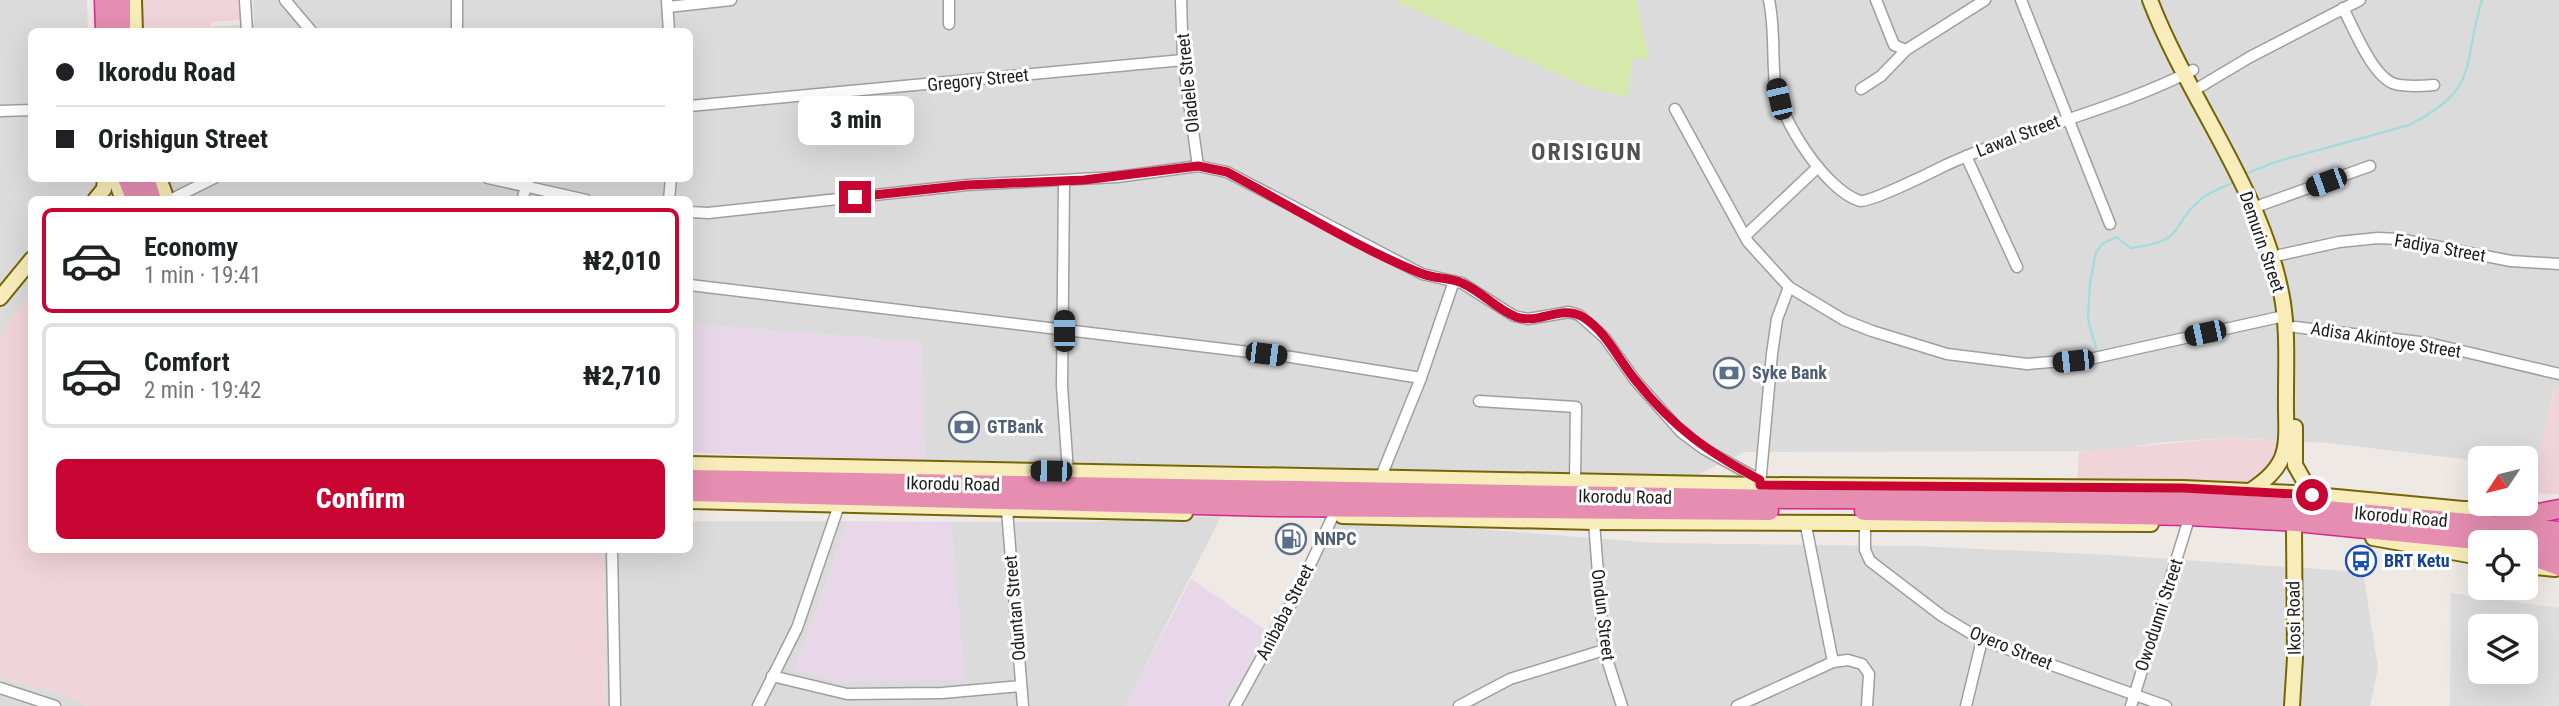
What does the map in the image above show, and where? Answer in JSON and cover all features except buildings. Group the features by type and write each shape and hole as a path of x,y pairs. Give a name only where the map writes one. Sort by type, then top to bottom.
{"highway":[{"path":"104,0 105,28"},
{"path":"121,0 121,28"},
{"name":"Ikorodu Road","path":"693,479 1730,499 2307,499 2487,524 2559,531"},
{"name":"Ikorodu Road","path":"693,492 998,507 1290,507 2190,516 2296,522 2468,540"},
{"path":"2487,524 2559,509"},
{"path":"2538,546 2559,548"},
{"path":"2538,559 2559,568"}],"street":[{"path":"96,0 96,28"},
{"path":"134,0 135,28"},
{"path":"245,0 247,28"},
{"path":"285,0 309,28"},
{"path":"457,0 457,28"},
{"path":"669,28 667,3 731,0"},
{"path":"949,0 949,24"},
{"name":"Oladele Street","path":"1181,0 1183,60 1198,166"},
{"path":"1745,236 1818,167 1786,119 1779,99 1769,0"},
{"path":"1876,0 1894,45 1899,50 1906,50"},
{"path":"1861,89 1881,76 1906,50 1985,0"},
{"path":"2021,0 2110,224"},
{"name":"Demurin Street","path":"2150,0 2245,180 2289,321 2283,462 2276,472 2250,491"},
{"name":"Demurin Street","path":"2160,0 2189,72"},
{"path":"2197,88 2360,0"},
{"path":"2343,8 2372,64 2383,76 2393,84 2434,85"},
{"name":"Gregory Street","path":"693,106 1183,60"},
{"name":"Lawal Street","path":"1818,167 1847,194 1861,202 1872,201 1911,179 1966,156 2066,118 2095,111 2189,72"},
{"name":"Adisa Akintoye Street","path":"1675,109 1745,236 1788,287 1844,320 1947,354 2027,364 2090,359 2289,321 2428,343 2559,374"},
{"path":"0,111 28,110"},
{"path":"1966,156 2017,267"},
{"path":"693,212 708,213 967,185 1117,177 1198,166 1227,172 1422,274 1454,281 1521,318 1569,312 1585,319 1605,338 1634,380 1681,432 1703,449 1760,483 1775,331 1788,287"},
{"path":"2261,205 2370,166"},
{"name":"Demurin Street","path":"2245,180 2261,205 2280,255 2289,321 2295,465 2307,499"},
{"path":"1064,181 1062,386 1068,472"},
{"path":"177,196 207,182"},
{"path":"528,183 572,196"},
{"name":"Fadiya Street","path":"2280,255 2339,242 2378,238 2399,239 2511,261 2559,264"},
{"path":"0,298 28,263"},
{"path":"0,306 28,275"},
{"path":"1380,479 1421,378 1454,281"},
{"path":"693,285 1291,357 1421,378"},
{"path":"1479,401 1576,407 1575,482"},
{"name":"Ikorodu Road","path":"693,464 1380,479 2183,488 2463,509 2559,509"},
{"name":"Ikorodu Road","path":"693,501 839,505 900,502"},
{"path":"758,706 797,628 839,505"},
{"name":"Ikorodu Road","path":"998,507 1594,522 2186,524 2294,530 2415,543 2468,554"},
{"name":"Oduntan Street","path":"998,507 1023,706"},
{"name":"Anibaba Street","path":"1236,706 1296,594 1333,516"},
{"path":"1805,521 1833,662"},
{"name":"Ondun Street","path":"1594,522 1604,650 1622,706"},
{"name":"Oyero Street","path":"1866,522 1865,550 1870,561 1942,617 1982,640 2166,706"},
{"name":"Owodunni Street","path":"2131,706 2186,524"},
{"name":"Ikosi Road","path":"2292,706 2295,658 2294,530"},
{"path":"612,553 615,706"},
{"path":"2538,567 2559,568"},
{"path":"1966,706 1982,640"},
{"path":"1459,706 1510,679 1604,650"},
{"path":"1737,706 1833,662 1862,664 1869,674 1867,706"},
{"path":"772,676 847,694 942,693 1021,686"},
{"path":"0,688 55,706"}],"shaded area":[{"path":"0,0 87,0 88,28 28,28 28,182 108,182 115,196 28,196 28,296 8,322 0,343"},
{"path":"143,0 248,0 250,19 211,22 211,28 143,28"},
{"path":"253,0 2559,0 2559,387 2554,388 2538,463 2538,446 2468,446 2468,460 2328,443 2228,438 2155,443 2110,451 1745,452 1689,479 1327,467 925,460 921,342 693,324 693,196 172,196 168,182 693,182 693,28 213,27 254,23"},
{"path":"28,296 28,553 603,553 606,706 89,706 59,693 0,677 0,343 8,322"},
{"path":"693,324 921,342 925,460 693,453"},
{"path":"2555,387 2559,387 2559,494 2538,493 2538,456"},
{"path":"2228,438 2282,441 2277,487 2077,480 2079,452"},
{"path":"1221,516 1125,706 606,706 603,553 693,553 693,521 848,521 795,669 964,679 951,522 1084,522"},
{"path":"1330,517 1655,543 1917,546 2110,555 2363,572 2378,668 2370,706 1225,706"},
{"path":"848,521 951,522 965,679 834,682 795,669"},
{"path":"1191,579 1267,631 1224,706 1125,706"},
{"path":"2451,593 2468,595 2468,600 2501,600 2559,608 2559,706 2450,706"},
{"path":"0,677 59,693 89,706 0,706"}],"green space":[{"path":"1393,0 1636,0 1649,60 1633,58 1627,97 1589,88"}],"waterway":[{"path":"2243,175 2275,162 2409,125 2432,112 2459,87 2469,59 2482,0"},
{"path":"2096,348 2088,319 2090,283 2096,252 2102,244 2116,237 2131,248 2161,241 2174,232 2200,200 2235,181"}],"place":[{"name":"Syke Bank","path":"1729,373"},
{"name":"GTBank","path":"964,427"},
{"name":"NNPC","path":"1291,539"},
{"name":"BRT Ketu","path":"2361,561"}],"district":[{"name":"ORISIGUN","path":"1587,152"}],"route":[{"path":"855,197 967,185 1084,180 1198,166 1227,172 1422,274 1462,283 1514,316 1533,319 1569,312 1579,315 1605,338 1634,380 1681,432 1703,449 1760,480 1760,485 2183,488 2312,495"}]}
